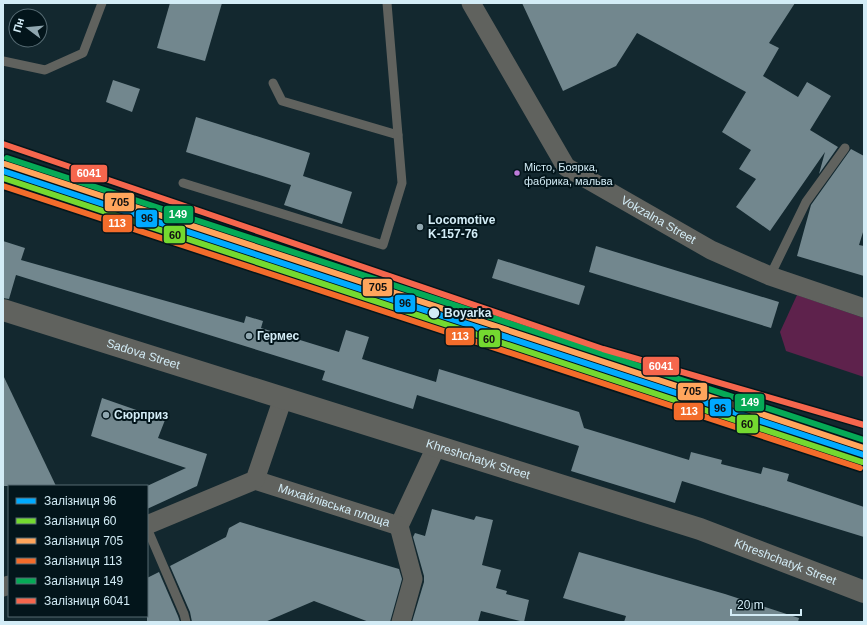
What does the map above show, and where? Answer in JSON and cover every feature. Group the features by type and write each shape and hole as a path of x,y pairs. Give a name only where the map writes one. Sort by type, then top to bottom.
{"street":[{"name":"Vokzalna Street","path":"471,3 566,167 711,250 770,276 864,308"},
{"name":"Sadova Street","path":"3,310 283,398"},
{"name":"Khreshchatyk Street","path":"283,398 700,529 864,592"},
{"path":"148,526 255,480 283,398"},
{"name":"Михайлівська площа","path":"255,480 399,526 436,447"},
{"path":"399,526 413,579 401,622"}],"lane":[{"path":"3,61 45,70 83,53 102,3"},
{"path":"183,183 383,245 402,183 387,3"},
{"path":"272,83 282,101 398,135"},
{"path":"770,276 806,202 845,148"},
{"path":"148,528 186,622"}],"shaded area":[{"path":"797,295 864,318 864,377 786,351 780,332"}],"building":[{"path":"170,3 222,3 205,61 157,48"},
{"path":"522,3 795,3 769,43 779,48 763,76 798,97 807,82 831,96 810,130 838,147 819,174 825,152 770,231 736,207 756,179 739,169 751,150 722,132 746,92 637,33 616,66 563,91"},
{"path":"113,80 140,89 132,112 106,102"},
{"path":"196,117 310,153 303,176 352,192 342,224 284,205 291,185 186,152"},
{"path":"851,149 864,156 864,229 859,245 864,246 864,276 797,256 811,205"},
{"path":"3,241 25,248 21,260 244,323 246,316 263,321 261,328 339,352 346,330 369,337 362,359 436,382 439,369 579,412 584,428 689,460 691,452 722,460 721,464 761,474 763,467 789,474 787,481 864,507 864,537 682,481 675,503 571,471 579,446 417,395 413,409 322,380 325,371 16,275 9,299 3,298"},
{"path":"596,246 779,302 771,328 589,272"},
{"path":"498,259 585,286 579,305 492,278"},
{"path":"3,375 56,485 3,486"},
{"path":"102,398 165,420 158,438 207,454 197,486 148,509 148,486 186,468 91,436"},
{"path":"432,509 474,520 476,516 493,520 482,565 501,570 496,588 507,591 506,594 529,600 524,622 481,611 478,622 412,622 424,582 424,576 413,537 415,533 425,536"},
{"path":"240,522 399,569 402,579 390,622 369,622 314,601 265,622 192,622 190,612 170,566 226,537 229,528"},
{"path":"579,552 725,594 799,618 798,622 624,622 626,616 563,598"},
{"path":"159,572 180,622 147,622 148,578"}],"rail line":[{"name":"6041","path":"3,144 603,349 864,425"},
{"name":"149","path":"7,158 864,440"},
{"name":"705","path":"5,164 864,448"},
{"name":"96","path":"3,171 864,455"},
{"name":"60","path":"3,178 862,462"},
{"name":"113","path":"3,186 860,468"}],"place":[{"name":"Місто, Боярка, фабрика, мальва","path":"517,173"},
{"name":"Locomotive K-157-76","path":"420,227"},
{"name":"Boyarka","path":"434,313"},
{"name":"Гермес","path":"249,336"},
{"name":"Сюрприз","path":"106,415"}]}
